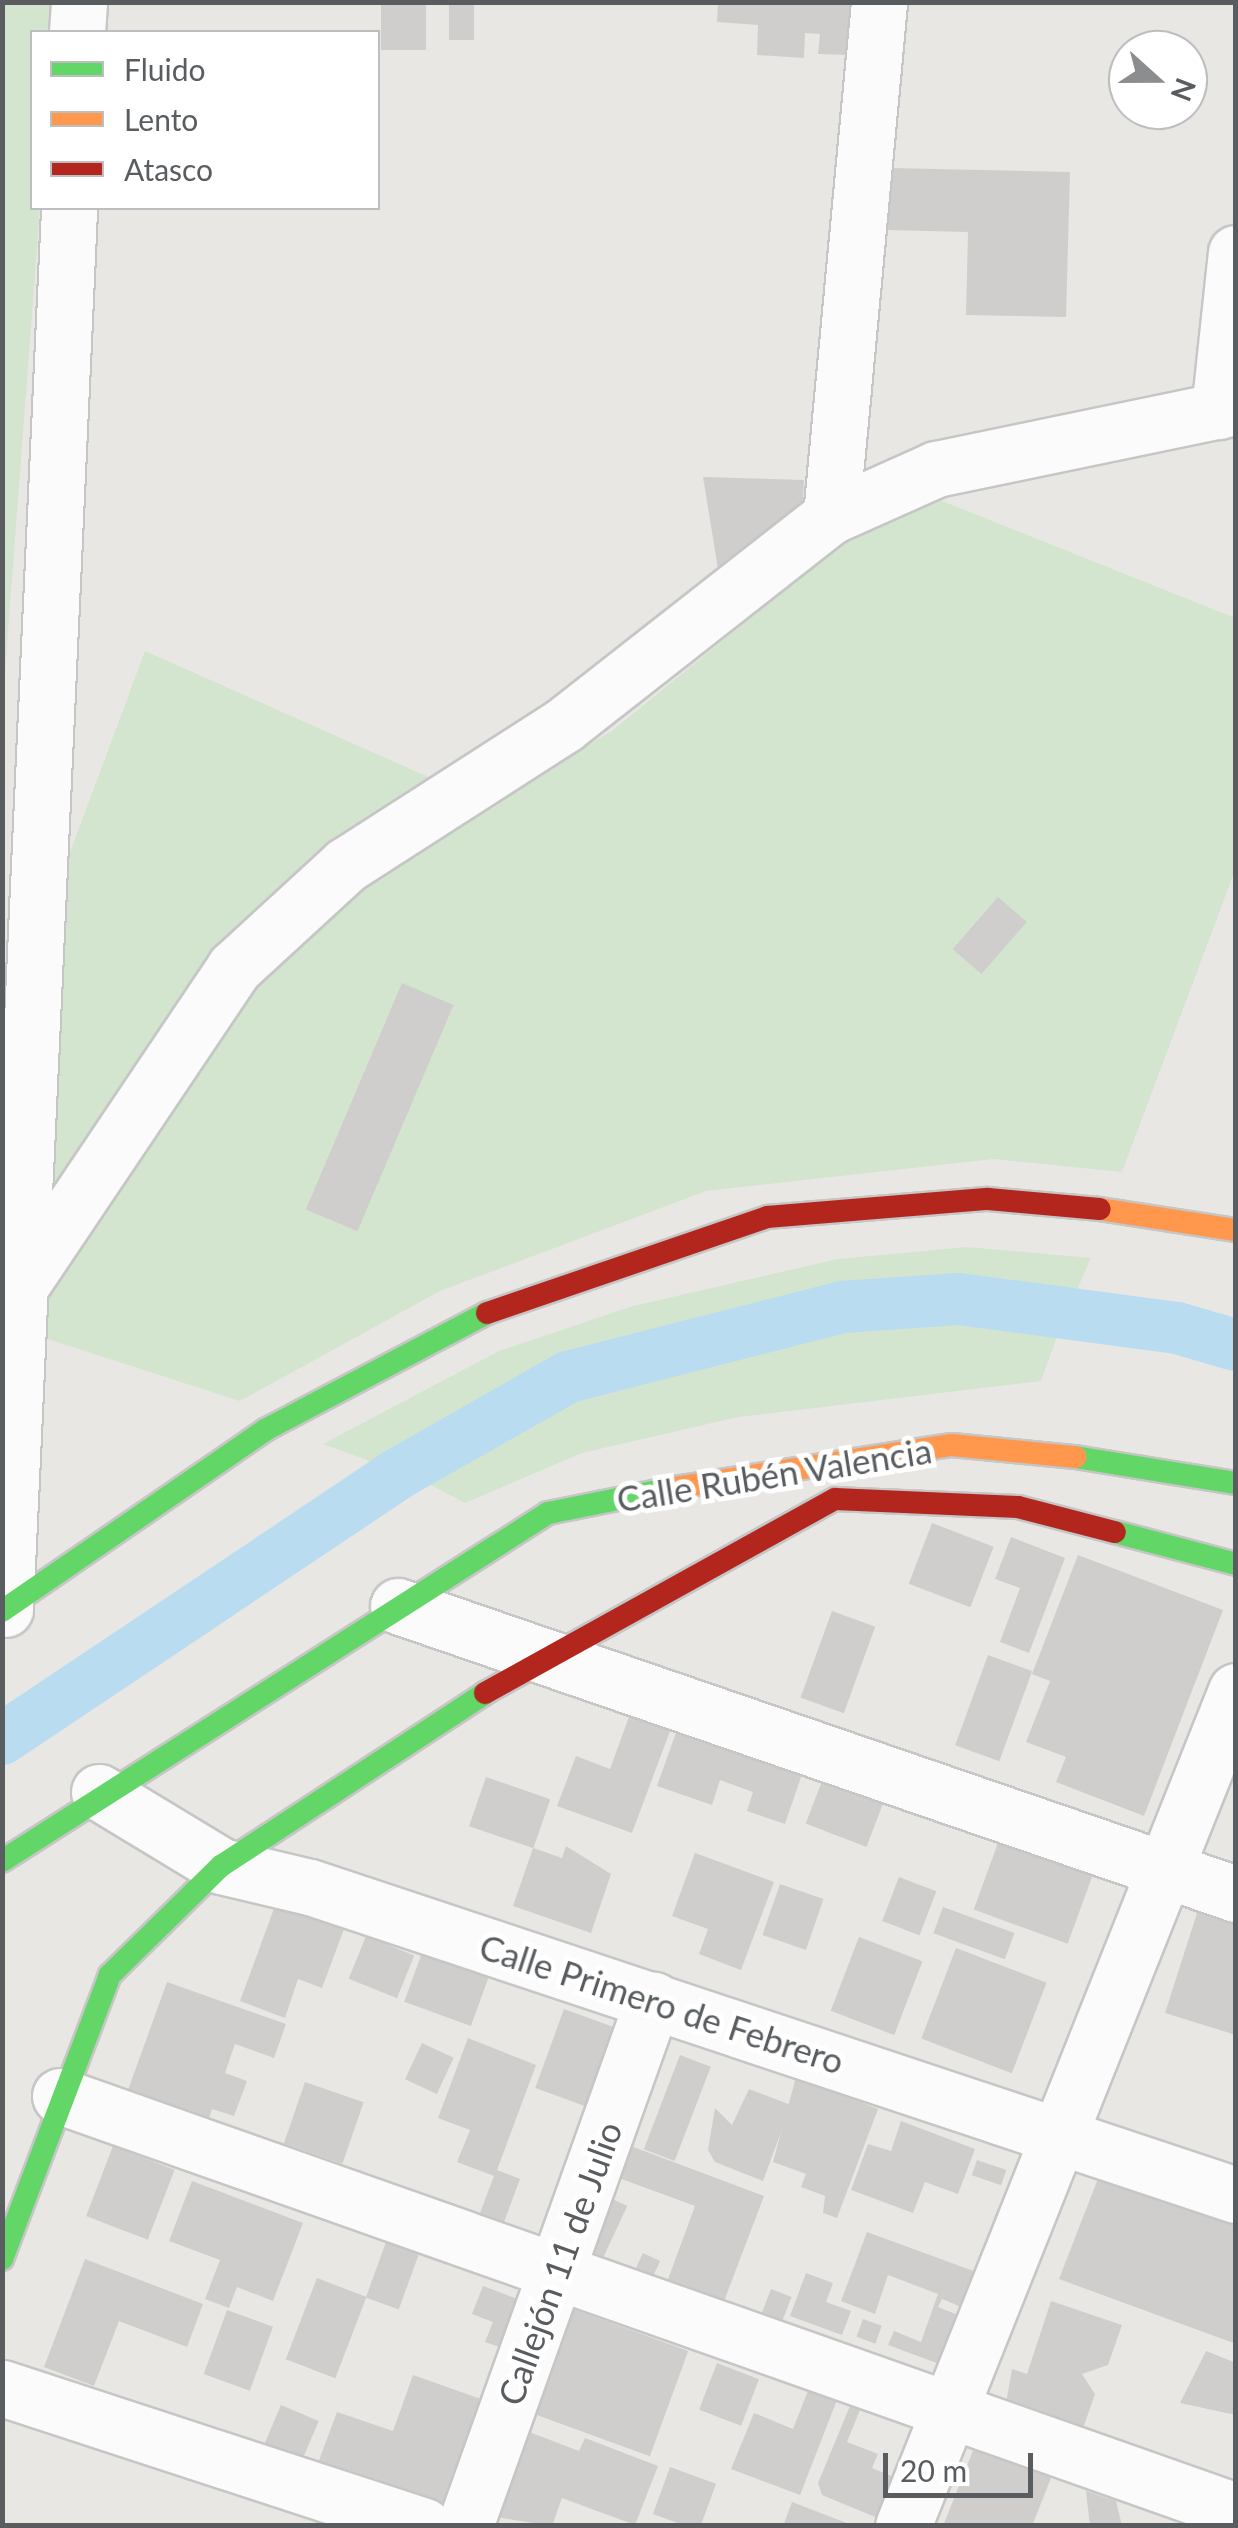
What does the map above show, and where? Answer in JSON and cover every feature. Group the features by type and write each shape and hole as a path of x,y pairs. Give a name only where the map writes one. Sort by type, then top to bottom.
{"street":[{"path":"77,30 79,2"},
{"path":"831,516 879,2"},
{"path":"4,1610 69,210"},
{"path":"19,1288 234,968 346,864 564,724 831,516 936,469 1228,409 1236,253"},
{"path":"4,1610 267,1429 516,1297 768,1217 988,1200 1192,1217 1236,1230"},
{"name":"Calle Rubén Valencia","path":"2,1861 98,1792 548,1513 765,1469 952,1445 1236,1482"},
{"name":"Calle Rubén Valencia","path":"2,2260 60,2096 110,1975 221,1866 549,1652 836,1499 1018,1507 1236,1564"},
{"path":"398,1606 549,1652 1236,1894"},
{"path":"904,2526 1054,2134 1160,1868 1236,1691"},
{"name":"Calle Primero de Febrero","path":"98,1792 221,1866 653,2000 1236,2195"},
{"name":"Callejón 11 de Julio","path":"465,2526 653,2000"},
{"path":"60,2096 1236,2511"},
{"path":"2,2388 424,2526"}],"green space":[{"path":"3,3 55,3 53,30 30,30 30,210 40,210 3,698"},
{"path":"932,497 1235,618 1235,870 1122,1172 994,1159 706,1191 440,1291 240,1401 29,1333 21,984 145,651 489,804 613,730 847,539"},
{"path":"967,1247 1091,1258 1075,1294 897,1290 551,1369 383,1466 323,1444 499,1351 633,1306 838,1259"},
{"path":"958,1313 1063,1320 1041,1381 738,1417 582,1453 465,1503 416,1477 570,1396 646,1373 838,1327"}],"building":[{"path":"381,2 426,2 426,50 381,50"},
{"path":"449,2 474,2 474,40 449,40"},
{"path":"718,2 852,2 849,55 818,54 820,34 805,33 804,58 757,55 758,25 717,22"},
{"path":"888,168 1070,172 1066,317 966,315 968,232 887,230"},
{"path":"703,477 804,480 802,517 719,575"},
{"path":"998,897 1027,922 981,974 953,949"},
{"path":"402,983 454,1005 357,1231 306,1209"},
{"path":"932,1523 994,1547 970,1607 909,1584"},
{"path":"1011,1537 1065,1558 1029,1653 1000,1642 1020,1588 995,1579"},
{"path":"1078,1555 1223,1610 1144,1816 1056,1782 1066,1757 1026,1742 1050,1681 1032,1674"},
{"path":"832,1611 875,1627 844,1713 801,1697"},
{"path":"988,1655 1032,1671 999,1761 955,1745"},
{"path":"629,1717 670,1731 632,1833 557,1806 576,1756 610,1769"},
{"path":"678,1727 803,1771 785,1824 747,1811 753,1792 720,1780 712,1805 657,1786"},
{"path":"824,1776 885,1799 866,1847 806,1824"},
{"path":"486,1777 550,1799 533,1848 469,1826"},
{"path":"999,1840 1093,1874 1068,1944 974,1910"},
{"path":"566,1846 611,1874 591,1933 513,1906 533,1848 562,1858"},
{"path":"695,1853 774,1882 741,1970 699,1954 708,1929 672,1916"},
{"path":"899,1877 936,1891 919,1935 882,1921"},
{"path":"780,1884 823,1899 806,1950 762,1935"},
{"path":"276,1903 344,1929 322,1988 298,1979 285,2018 240,2001"},
{"path":"943,1907 1014,1933 1005,1959 933,1933"},
{"path":"1198,1910 1236,1922 1236,2035 1165,2013"},
{"path":"366,1936 414,1955 397,1998 349,1979"},
{"path":"859,1937 922,1961 894,2035 831,2011"},
{"path":"956,1948 1047,1983 1012,2073 921,2039"},
{"path":"423,1950 490,1974 471,2026 404,2002"},
{"path":"167,1982 286,2024 274,2058 235,2044 225,2073 247,2081 234,2116 212,2109 209,2119 128,2090"},
{"path":"564,2009 634,2034 605,2113 535,2088"},
{"path":"468,2038 536,2065 497,2170 520,2179 504,2222 480,2213 494,2176 457,2162 470,2130 438,2118"},
{"path":"422,2043 454,2058 437,2094 405,2079"},
{"path":"680,2055 711,2067 675,2161 644,2149"},
{"path":"796,2077 878,2109 837,2218 823,2213 825,2196 801,2187 806,2174 773,2162"},
{"path":"305,2082 364,2102 342,2164 284,2143"},
{"path":"749,2089 791,2105 763,2181 715,2162 708,2150 715,2108 732,2125"},
{"path":"901,2121 975,2149 958,2194 925,2182 913,2213 851,2190 868,2144 891,2151"},
{"path":"620,2142 764,2196 723,2304 667,2282 695,2206 608,2174"},
{"path":"113,2146 175,2170 148,2240 86,2216"},
{"path":"1106,2158 1236,2206 1236,2344 1059,2279"},
{"path":"977,2160 1006,2170 1001,2185 972,2175"},
{"path":"192,2181 303,2223 273,2301 237,2287 229,2308 205,2299 220,2260 169,2241"},
{"path":"591,2189 627,2206 603,2258 566,2242"},
{"path":"867,2232 979,2273 966,2309 942,2299 938,2307 963,2317 945,2366 888,2345 894,2331 921,2342 938,2294 888,2275 875,2314 841,2301"},
{"path":"386,2242 419,2254 399,2309 366,2297"},
{"path":"643,2253 660,2261 650,2282 633,2274"},
{"path":"85,2259 203,2304 187,2347 119,2321 94,2386 44,2367"},
{"path":"806,2273 833,2283 826,2302 851,2311 842,2335 790,2316"},
{"path":"317,2278 366,2297 335,2378 286,2359"},
{"path":"483,2286 523,2301 506,2349 485,2342 493,2322 472,2314"},
{"path":"771,2289 792,2297 782,2323 761,2315"},
{"path":"551,2301 688,2351 650,2456 513,2406"},
{"path":"1051,2301 1122,2325 1108,2365 1082,2374 1095,2394 1081,2434 1002,2426 1012,2369 1027,2374"},
{"path":"227,2310 273,2327 250,2391 204,2374"},
{"path":"863,2319 882,2326 875,2344 857,2337"},
{"path":"1206,2351 1236,2363 1236,2415 1180,2403"},
{"path":"717,2363 759,2379 741,2426 699,2410"},
{"path":"413,2375 492,2403 451,2519 318,2463 337,2412 393,2431"},
{"path":"809,2388 837,2400 800,2495 731,2469 754,2413 793,2429"},
{"path":"852,2401 862,2405 847,2442 878,2454 872,2468 896,2478 880,2519 822,2495 818,2483"},
{"path":"281,2405 319,2421 301,2463 263,2447"},
{"path":"516,2427 579,2451 585,2438 658,2466 635,2525 562,2498 552,2526 483,2515"},
{"path":"976,2443 1053,2473 1032,2526 943,2526"},
{"path":"670,2467 716,2484 701,2526 686,2526 653,2514"},
{"path":"1086,2491 1116,2501 1122,2526 1090,2526"},
{"path":"792,2502 852,2525 852,2526 783,2526"}],"waterway":[{"path":"2,1739 401,1472 568,1377 842,1307 959,1299 1177,1328 1236,1345"}],"traffic: fast":[{"path":"2,1611 267,1429 487,1313"},
{"path":"1075,1457 1236,1483"},
{"path":"2,1861 548,1513 667,1489"},
{"path":"1115,1532 1236,1564"},
{"path":"2,2259 110,1975 221,1866 485,1693"}],"traffic: slow":[{"path":"1100,1209 1236,1230"},
{"path":"667,1489 952,1445 1075,1457"}],"traffic: jam":[{"path":"487,1313 767,1217 988,1199 1100,1209"},
{"path":"485,1693 835,1499 1018,1507 1115,1532"}]}
